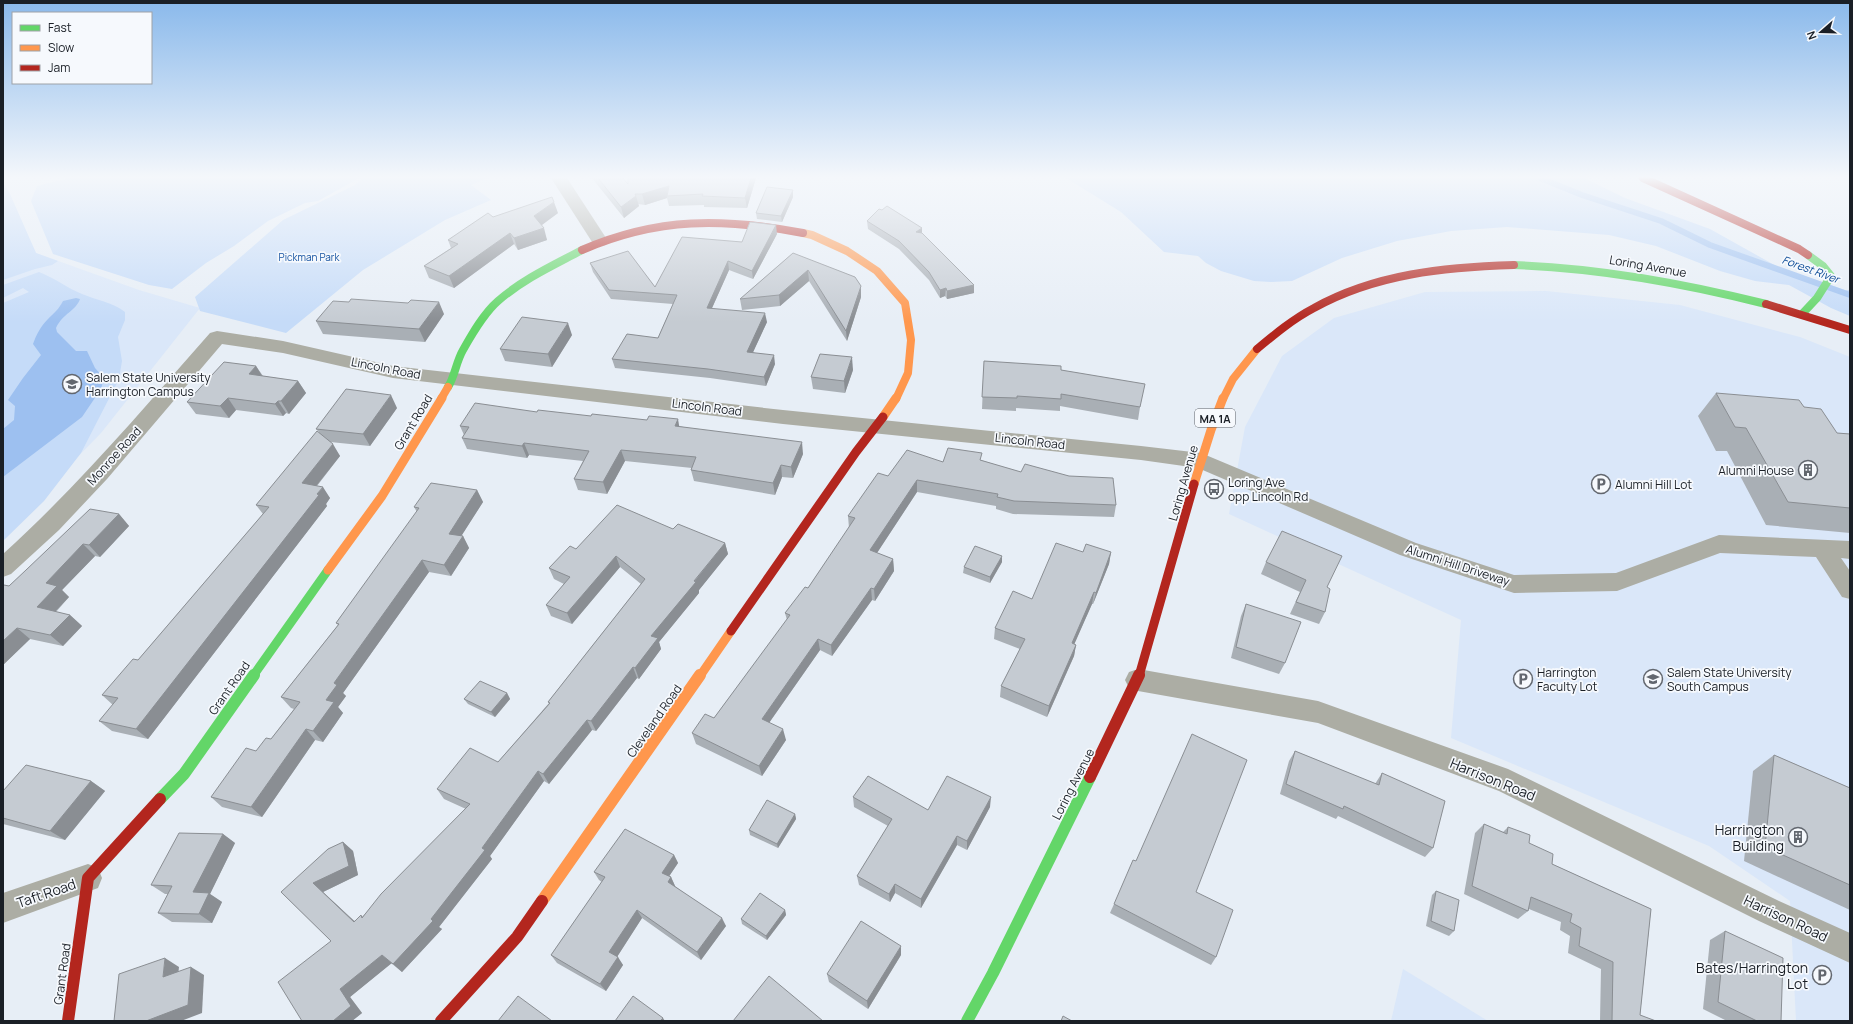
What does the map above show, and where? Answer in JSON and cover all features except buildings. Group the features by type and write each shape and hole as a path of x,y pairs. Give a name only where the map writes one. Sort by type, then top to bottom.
{"main road":[{"name":"Cleveland Road","path":"600,241 659,226"},
{"name":"Cleveland Road","path":"441,1021 517,937 875,426 893,405 908,373 911,340 905,303 877,271 847,251 812,235 763,226"},
{"path":"1748,226 1799,249 1823,266 1831,276 1817,298 1803,313"},
{"name":"Grant Road","path":"68,1021 88,878 184,774 382,496 453,379 462,352 480,324 498,301 543,270 600,241"},
{"name":"Loring Avenue","path":"967,1021 1138,680 1201,462 1225,391 1241,365 1261,346 1304,312 1334,296 1365,284 1435,268 1475,265 1576,267 1658,278 1758,300 1803,313 1850,330"}],"street":[{"path":"590,226 600,241"},
{"name":"Lincoln Road","path":"217,337 283,347 393,372 875,426 1118,451 1201,462"},
{"name":"Monroe Road","path":"3,568 51,524 99,474 217,337"},
{"name":"Alumni Hill Driveway","path":"1201,462 1408,549 1514,584 1617,582 1720,544 1850,550"},
{"path":"1822,548 1850,590"},
{"name":"Harrison Road","path":"1138,680 1318,712 1508,782 1769,911 1850,948"},
{"name":"Taft Road","path":"3,908 88,878"}],"shaded area":[{"name":"Salem State University Harrington Campus","path":"3,226 23,226 36,253 139,290 200,308 101,433 3,533"},
{"name":"Salem State University South Campus","path":"1546,291 1680,305 1800,337 1850,357 1850,1021 1796,1021 1790,901 1709,846 1451,738 1461,620 1229,514 1245,427 1282,356 1334,318 1425,292"},
{"path":"76,298 80,299 78,303 59,323 56,328 57,332 76,351 87,351 95,368 104,378 101,389 82,417 3,477 3,429 14,420 15,406 8,400 41,355 33,344 37,334 45,322 58,309 63,301"},
{"path":"1403,969 1488,1021 1391,1021"}],"green space":[{"path":"3,226 24,226 36,253 58,261 52,265 3,280"},
{"path":"41,226 261,226 234,246 206,263 172,289 149,285 53,254"},
{"name":"Pickman Park","path":"276,226 436,226 363,270 286,333 200,311 195,297"},
{"path":"1136,226 1701,226 1710,229 1778,267 1845,290 1850,290 1850,316 1831,308 1789,285 1755,281 1720,271 1656,246 1609,235 1507,227 1451,231 1397,241 1342,258 1292,281 1271,282 1254,281 1221,271 1206,263 1198,256 1164,252"},
{"name":"Salem State University Harrington Campus","path":"39,272 77,292 109,303 125,312 125,320 118,337 122,361 119,379 81,453 44,501 3,541 3,303 29,292 23,288 3,298 3,285"}],"waterway":[{"name":"Forest River","path":"1671,226 1710,245 1850,295"}],"traffic: fast":[{"path":"448,387 453,379 462,352 480,324 498,301 543,270 582,250"},
{"path":"1803,313 1817,298 1831,276 1823,266 1808,255"},
{"path":"1514,265 1578,268 1610,272 1672,282 1766,304"},
{"path":"160,799 184,774 328,570"},
{"path":"967,1021 993,973 1090,777"}],"traffic: slow":[{"path":"803,233 812,235 847,251 877,271 905,303 911,340 908,373 893,405 883,417"},
{"path":"1194,484 1217,412 1224,395 1244,363 1257,349"},
{"path":"328,570 382,496 448,387"},
{"path":"542,901 731,631"}],"traffic: jam":[{"path":"582,250 608,239 659,226"},
{"path":"760,226 803,233"},
{"path":"1748,226 1799,249 1808,255"},
{"path":"1257,349 1284,326 1314,308 1345,293 1377,282 1410,274 1444,269 1514,265"},
{"path":"1766,304 1850,330"},
{"path":"731,631 856,452 883,417"},
{"path":"1090,777 1138,679 1194,484"},
{"path":"68,1021 88,878 160,799"},
{"path":"441,1021 517,937 542,901"}],"place":[{"name":"Salem State University Harrington Campus","path":"72,384"},
{"name":"Alumni House","path":"1808,470"},
{"name":"Alumni Hill Lot","path":"1601,484"},
{"name":"Loring Ave opp Lincoln Rd","path":"1214,489"},
{"name":"Harrington Faculty Lot","path":"1523,679"},
{"name":"Salem State University South Campus","path":"1653,679"},
{"name":"Harrington Building","path":"1798,837"},
{"name":"Bates/Harrington Lot","path":"1822,975"}]}
